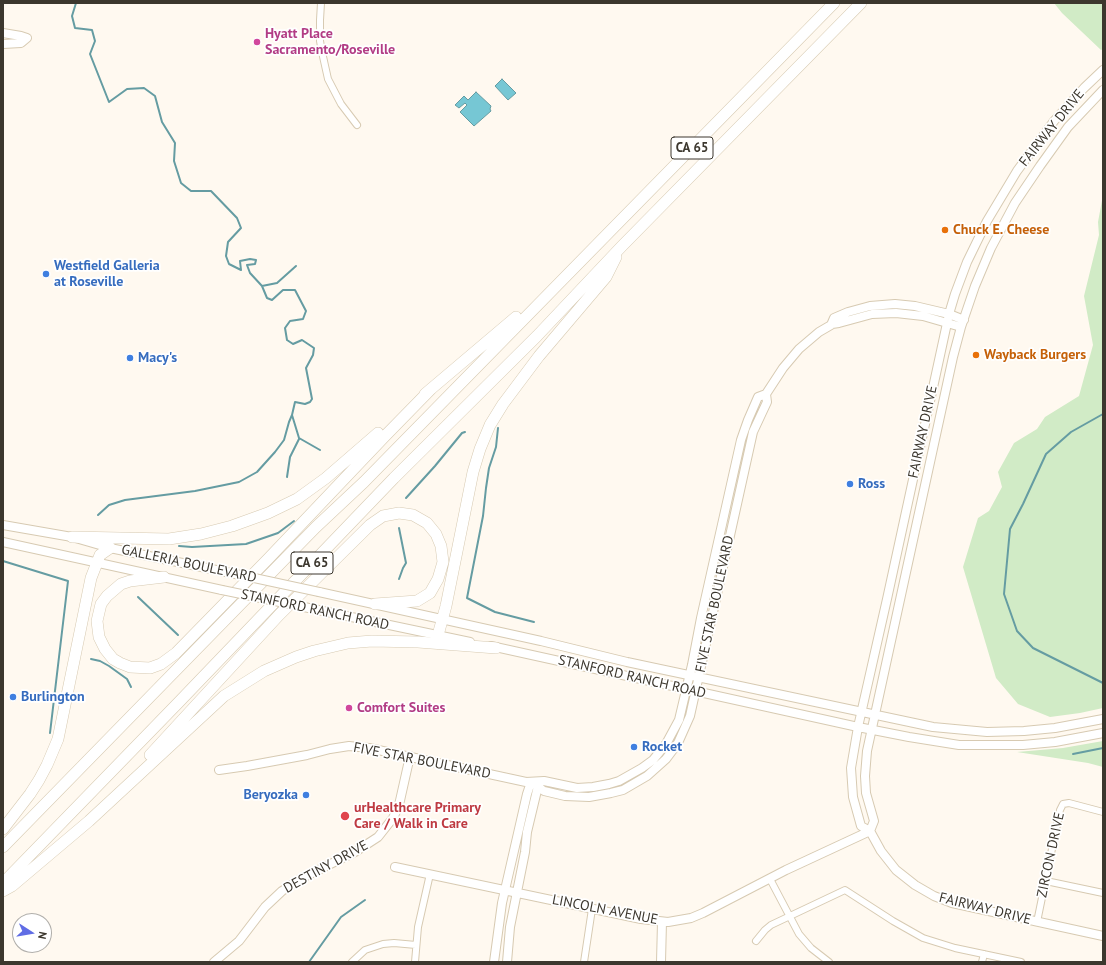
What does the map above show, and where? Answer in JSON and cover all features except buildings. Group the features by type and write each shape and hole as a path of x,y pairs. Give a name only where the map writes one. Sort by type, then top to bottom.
{"highway":[{"name":"CA 65","path":"3,847 316,527 364,482 834,3"},
{"name":"CA 65","path":"3,883 394,478 537,336 622,246 861,3"},
{"path":"438,635 452,580 473,472 480,449 490,425 503,404 539,356 606,277 622,246"},
{"path":"72,537 155,539 185,537 232,526 284,506 311,490 530,305 550,292"},
{"path":"164,577 130,581 121,584 106,596 101,604 97,621 98,637 113,659 120,663 130,667 150,668 161,664 171,657 263,564 431,389"},
{"path":"121,792 139,768 279,615 362,532 383,516 399,513 413,515 427,523 436,534 442,546 443,562 438,579 430,593 417,601 375,604"},
{"path":"3,828 39,780 58,738 91,578 100,555 110,548"},
{"path":"3,891 12,886 89,821 224,696 264,671 296,657 328,647 372,641 418,642 496,648"}],"main road":[{"path":"3,33 26,38 21,43 3,44"},
{"name":"FAIRWAY DRIVE","path":"1103,70 1084,88 1054,121 1025,159 1001,195 967,262 955,294 949,314 861,713 851,768 852,794 862,826 870,831 881,851 896,870 925,891 952,903 1103,936"},
{"name":"FAIRWAY DRIVE","path":"870,831 874,821 866,793 866,758 953,357 962,323 988,255 1015,203 1068,127 1103,90"},
{"name":"FIVE STAR BOULEVARD","path":"832,324 834,318 848,312 870,306 881,305 910,305 949,314 962,323"},
{"name":"FIVE STAR BOULEVARD","path":"536,784 544,781 576,788 609,784 625,778 642,768 653,760 666,744 679,720 687,690 698,640 698,632 741,440 758,397 766,394 783,368 799,349 832,324 866,316 891,313 915,315 947,323 962,323"},
{"name":"FIVE STAR BOULEVARD","path":"219,770 307,755 340,747 368,748 410,756 536,784 544,791 564,796 589,797 623,790 647,776 657,768 674,749 682,737 690,716 753,432 767,402 766,394"},
{"name":"GALLERIA BOULEVARD","path":"3,526 72,537 110,548 375,604"},
{"name":"GALLERIA BOULEVARD","path":"3,542 164,577"},
{"path":"898,548 911,550"},
{"name":"STANFORD RANCH ROAD","path":"164,577 304,606 872,730 959,745 1023,745 1055,742 1103,733"},
{"name":"STANFORD RANCH ROAD","path":"375,604 861,713 933,727 987,732 1024,731 1055,728 1103,719"},
{"path":"703,610 713,612"},
{"path":"657,768 657,763 663,754 666,744"},
{"name":"DESTINY DRIVE","path":"214,962 239,941 265,907 282,891 302,878 355,852 378,837 393,818 399,805 410,756"},
{"path":"494,962 498,926 505,890 527,794 536,784"},
{"path":"507,962 510,927 525,852 527,832 536,784"},
{"path":"589,797 591,793 609,784"},
{"name":"LINCOLN AVENUE","path":"395,867 592,909 662,922 685,919 703,914 770,879 870,831"},
{"path":"661,962 662,922"}],"street":[{"path":"321,3 321,47 328,79 341,104 357,125"},
{"name":"ZIRCON DRIVE","path":"1037,922 1060,810 1063,804 1069,803 1103,812"},
{"path":"416,962 418,927 430,874"},
{"path":"770,879 789,916 805,941 818,954 830,962"},
{"path":"1046,881 1103,893"},
{"path":"756,941 771,925 845,890 893,921 923,938 945,945 1021,962"},
{"path":"584,962 592,909"},
{"path":"352,962 365,950 383,944 416,945"},
{"path":"982,962 984,954"}],"green space":[{"path":"1054,3 1103,3 1103,49 1101,50 1062,13"},
{"path":"1103,195 1103,708 1050,717 1018,704 996,678 963,567 978,518 989,511 1002,487 998,472 1014,443 1037,429 1045,417 1079,396 1093,345 1084,296 1099,235 1098,222"},
{"path":"1103,741 1103,767 1088,763 1017,752 1063,748"}],"water":[{"path":"502,79 516,93 508,100 495,86"},
{"path":"476,92 491,106 491,111 474,126 460,112 467,105 465,103 459,108 455,105 464,96 468,100"}],"waterway":[{"path":"76,3 72,16 75,28 92,30 95,41 90,54 109,102 127,89 144,88 155,96 162,122 175,143 174,161 181,183 191,191 211,191 237,218 241,228 228,242 226,256 229,264 241,270 240,261 250,259 256,260 255,264 247,265 250,273 262,286 267,298 272,300 283,290 295,290 306,311 303,319 290,321 285,328 287,340 293,344 302,340 314,348 313,355 306,368 312,399 310,402 305,404 295,402 292,415 299,438 320,450"},
{"path":"262,286 277,283 296,266"},
{"path":"1103,414 1071,432 1046,454 1010,529 1004,594 1017,631 1033,648 1103,683"},
{"path":"98,515 109,505 125,500 195,491 239,482 257,472 275,452 284,440 292,415"},
{"path":"498,428 496,447 489,468 483,516 467,598 495,612 534,622"},
{"path":"406,498 462,433 465,432"},
{"path":"287,477 290,457 299,439"},
{"path":"179,546 192,547 246,544 278,533 294,521"},
{"path":"399,528 406,563 399,579"},
{"path":"3,561 68,581 50,733"},
{"path":"138,597 178,635"},
{"path":"91,659 100,661 109,666 127,679 131,687"},
{"path":"1073,754 1103,748"},
{"path":"309,962 341,917 365,900"}],"place":[{"name":"Hyatt Place Sacramento/Roseville","path":"257,42"},
{"name":"Chuck E. Cheese","path":"945,230"},
{"name":"Westfield Galleria at Roseville","path":"46,274"},
{"name":"Wayback Burgers","path":"976,355"},
{"name":"Macy's","path":"130,358"},
{"name":"Ross","path":"850,484"},
{"name":"Burlington","path":"13,697"},
{"name":"Comfort Suites","path":"349,708"},
{"name":"Rocket","path":"634,747"},
{"name":"Beryozka","path":"306,795"},
{"name":"urHealthcare Primary Care / Walk in Care","path":"345,816"}]}
